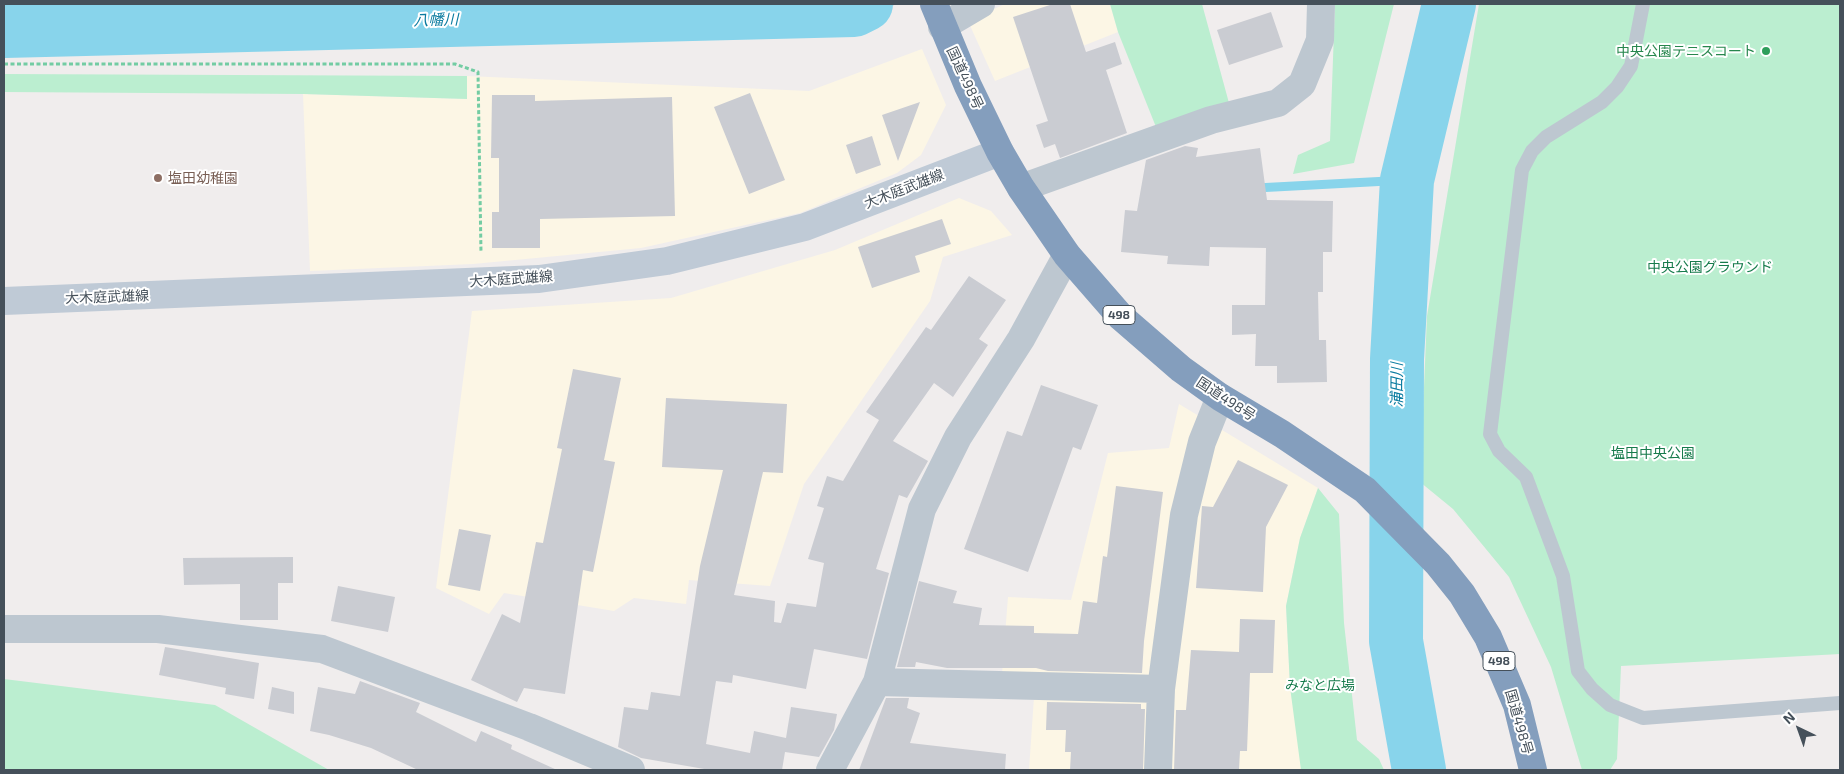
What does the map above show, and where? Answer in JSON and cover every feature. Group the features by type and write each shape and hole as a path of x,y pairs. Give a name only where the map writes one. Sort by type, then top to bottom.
{"highway":[{"name":"国道498号","path":"938,15 1000,152 1021,188 1067,255 1121,317 1181,370 1220,397 1282,434 1365,490 1438,564 1462,594 1488,637 1517,705 1533,770"}],"main road":[{"name":"大木庭武雄線","path":"4,301 539,279 666,261 805,227 1000,152"}],"street":[{"path":"938,15 981,4"},
{"path":"1021,188 1211,120 1278,103 1302,84 1306,75 1320,40 1321,4"},
{"path":"830,770 877,682 922,509 958,437 1021,339 1067,255"},
{"path":"1158,770 1161,689 1184,515 1202,442 1220,397"},
{"path":"4,629 158,628 322,649 529,727 631,770"},
{"path":"877,682 1161,689"}],"lane":[{"path":"1643,4 1630,66 1617,87 1602,102 1546,137 1532,152 1522,170 1490,434 1499,451 1526,477 1560,567 1578,671 1592,689 1610,705 1643,718 1840,703"}],"path":[{"path":"4,64 455,64 478,72 481,282"}],"shaded area":[{"path":"1005,4 1110,4 1118,32 995,81 968,21"},
{"path":"922,49 946,105 921,155 897,173 800,213 641,248 473,264 310,271 303,94 466,99 467,76 809,91"},
{"path":"959,198 991,211 1012,235 943,257 930,301 804,484 770,586 689,580 686,604 634,598 614,611 504,593 489,614 436,588 472,311 671,298 835,250"},
{"path":"1179,404 1318,488 1300,538 1286,606 1290,687 1303,770 1029,770 1034,697 1000,699 1008,597 1071,600 1108,453 1169,448"}],"green space":[{"path":"1110,4 1202,4 1229,103 1158,132 1118,32"},
{"path":"1335,4 1394,4 1354,163 1293,174 1298,155 1330,141"},
{"name":"塩田中央公園","path":"1479,4 1840,4 1840,654 1621,666 1617,759 1610,770 1582,770 1551,667 1509,577 1453,509 1420,482 1427,316"},
{"path":"4,74 467,76 467,99 303,94 4,92"},
{"name":"みなと広場","path":"1318,488 1339,514 1344,623 1357,740 1379,759 1384,770 1301,770 1290,687 1286,606 1300,538"},
{"path":"4,679 215,705 329,770 4,770"}],"water":[{"path":"848,4 898,4 850,17"}],"building":[{"path":"1053,4 1070,4 1086,52 1115,42 1122,64 1106,70 1127,133 1060,158 1055,144 1044,148 1036,125 1048,121 1013,17"},
{"path":"1271,12 1283,47 1229,65 1217,30"},
{"path":"750,93 785,180 749,194 714,107"},
{"path":"492,95 535,95 535,101 672,97 675,216 540,219 540,248 492,248 492,212 499,212 499,158 491,158"},
{"path":"920,102 898,161 882,115"},
{"path":"872,136 881,165 856,174 846,145"},
{"path":"1185,146 1198,148 1196,157 1260,148 1267,200 1333,201 1332,252 1323,252 1323,292 1318,292 1319,340 1326,340 1327,382 1277,383 1277,366 1255,366 1256,334 1232,335 1232,305 1265,305 1266,248 1210,247 1209,266 1167,264 1168,256 1121,252 1125,210 1137,211 1146,160"},
{"path":"942,219 951,244 915,256 920,272 872,288 858,247"},
{"path":"969,276 1006,300 979,339 988,345 953,397 934,383 893,441 928,461 907,498 899,495 876,569 889,573 867,659 814,649 806,689 733,675 732,683 716,681 706,744 750,753 754,731 786,738 791,707 837,714 834,730 819,757 785,752 782,770 710,770 641,758 618,747 624,707 648,710 651,692 680,696 700,566 723,470 662,467 666,398 787,404 783,473 763,472 734,595 775,601 774,622 781,623 787,603 816,607 824,563 808,559 824,508 817,506 827,476 843,481 879,420 866,412 926,327 931,330"},
{"path":"573,369 621,378 604,460 615,462 593,572 583,570 565,694 524,688 517,702 471,680 502,614 520,623 536,542 543,543 562,449 557,448"},
{"path":"1041,385 1098,405 1081,450 1073,447 1028,572 964,549 1007,431 1022,436"},
{"path":"1238,460 1288,485 1266,527 1263,592 1196,588 1202,506 1213,507"},
{"path":"1116,486 1163,492 1144,641 1142,673 1048,671 1036,668 947,668 916,662 915,667 897,667 919,581 957,591 953,603 982,608 979,625 1034,626 1034,633 1078,634 1083,601 1097,603 1103,556 1107,557"},
{"path":"459,529 491,535 480,591 448,585"},
{"path":"293,557 293,583 278,583 278,620 240,620 240,584 184,585 183,558"},
{"path":"338,586 395,597 388,632 331,621"},
{"path":"1240,619 1275,620 1273,673 1250,673 1247,751 1240,751 1239,770 1174,770 1176,710 1186,710 1191,650 1239,652"},
{"path":"165,647 259,663 254,699 225,694 226,688 159,675"},
{"path":"360,681 420,703 416,712 476,742 481,731 512,745 511,749 557,770 418,770 371,748 310,731 318,687 355,694"},
{"path":"272,687 294,692 294,714 268,709"},
{"path":"886,698 909,698 907,708 920,713 910,743 1006,754 1005,770 859,770"},
{"path":"1047,702 1141,704 1141,709 1145,709 1143,770 1070,770 1071,752 1065,752 1066,730 1046,730"}],"waterway":[{"name":"八幡川","path":"4,31 854,10 866,4"},
{"name":"浦田川","path":"1419,770 1396,641 1397,359 1407,180 1449,4"},
{"path":"1256,188 1407,180"}],"place":[{"name":"中央公園テニスコート","path":"1766,51"},
{"name":"塩田幼稚園","path":"158,178"}],"park label":[{"name":"中央公園グラウンド","path":"1710,267"}]}
